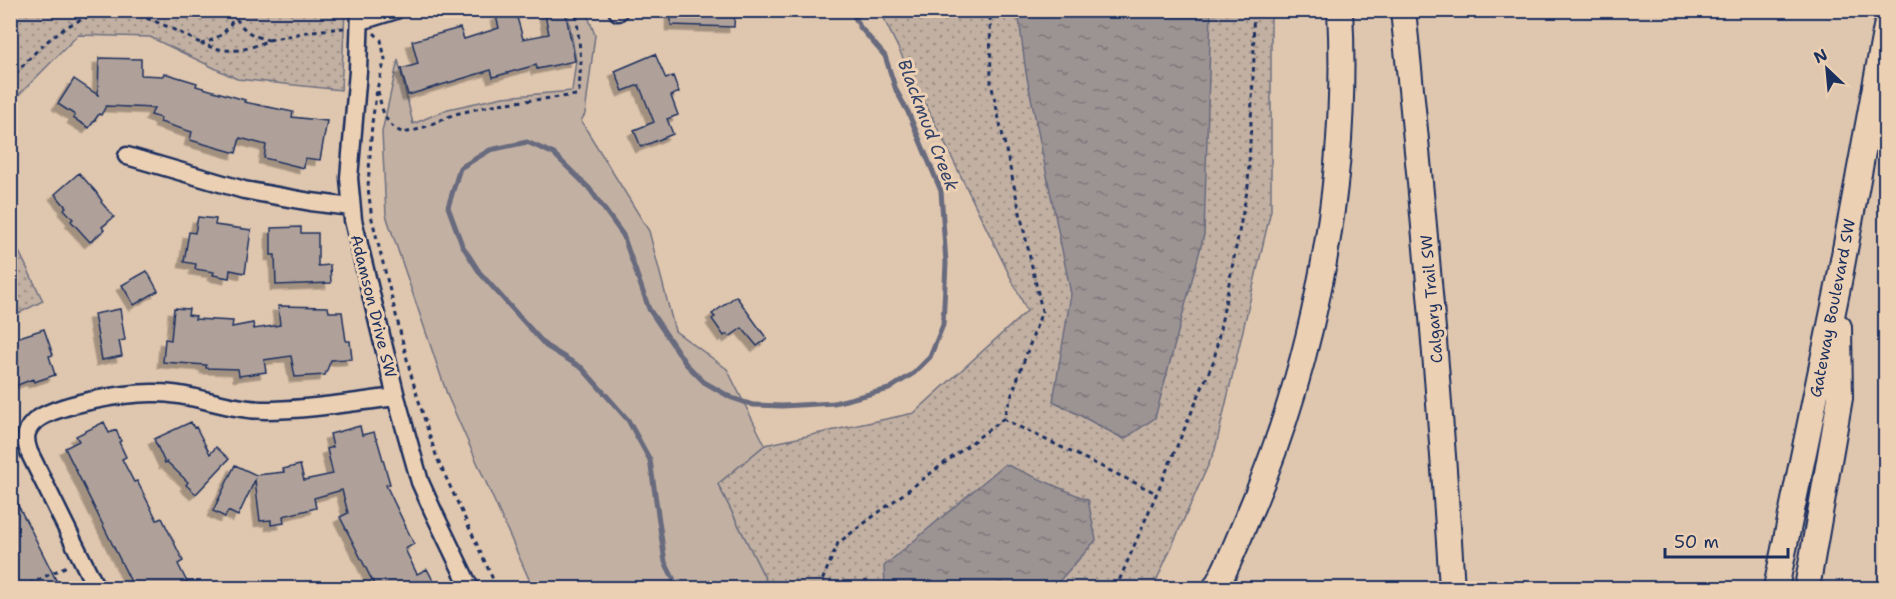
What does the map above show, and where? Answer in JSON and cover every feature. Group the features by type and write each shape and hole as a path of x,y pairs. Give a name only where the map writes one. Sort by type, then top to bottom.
{"highway":[{"path":"1215,588 1266,476 1297,382 1325,259 1340,152 1341,10"},
{"name":"Calgary Trail SW","path":"1403,10 1443,438 1452,588"},
{"name":"Gateway Boulevard SW","path":"1776,588 1839,282 1886,27"},
{"path":"1807,588 1840,398 1839,282"}],"street":[{"path":"356,20 396,10"},
{"name":"Adamson Drive SW","path":"356,20 358,71 349,178 353,220 396,397 420,482 470,588"},
{"path":"127,156 244,190 299,201 351,207"},
{"path":"96,588 27,445 27,432 34,422 73,405 132,394 180,395 263,410 396,397"}],"path":[{"path":"234,10 242,27 252,34 269,40"},
{"path":"377,89 383,113 389,125 404,133 420,129 455,114 498,104 577,95 581,61 576,10"},
{"path":"825,588 822,581 838,543 1003,419 1042,311 991,82 990,10"},
{"path":"1116,588 1214,360 1248,186 1254,57 1253,10"},
{"path":"10,81 57,33 83,18 100,14 116,12 130,14 202,44 228,51 239,51 269,40 356,20"},
{"path":"202,44 223,35 235,15"},
{"path":"375,33 381,40 385,59 377,89 369,157 368,188 372,219 411,375 431,442 497,588"},
{"path":"1003,419 1156,493"},
{"path":"21,588 82,559"}],"shaded area":[{"path":"11,11 345,11 341,90 237,79 150,37 78,35 16,98 11,142"},
{"path":"567,11 586,11 595,35 585,114 581,121 649,231 675,331 727,369 765,445 718,484 770,588 533,588 448,397 386,215 382,132 398,60 413,124 448,109 503,97 572,91 576,60"},
{"path":"880,11 1271,11 1271,210 1215,450 1153,588 770,588 718,484 765,445 914,413 1027,311"},
{"path":"11,235 43,301 10,317"}],"water":[{"path":"1018,11 1211,11 1204,235 1155,418 1124,439 1053,401 1071,294 1026,73"},
{"path":"1005,464 1088,500 1096,540 1053,588 885,588 884,566"}],"building":[{"path":"515,10 523,39 549,34 544,10 565,10 575,61 537,69 536,65 493,77 491,70 408,95 401,69 418,64 412,41 460,28 464,39 499,28 496,16"},
{"path":"671,10 735,10 734,27 671,25"},
{"path":"655,54 666,79 673,76 679,92 671,96 678,115 667,119 673,134 641,147 634,130 654,122 639,85 623,91 615,71"},
{"path":"99,58 141,59 141,75 163,76 164,73 197,83 196,86 245,100 244,102 293,112 292,117 327,121 320,160 305,158 304,168 264,158 266,145 240,138 236,153 190,140 192,132 160,122 161,118 151,115 154,108 106,106 89,128 73,118 75,115 58,104 74,79 98,95"},
{"path":"79,173 114,217 90,242 71,221 73,219 64,209 66,207 55,194"},
{"path":"198,217 216,219 215,225 251,230 245,273 230,270 229,278 213,275 214,272 195,269 196,264 184,262 189,232 195,233"},
{"path":"301,227 301,233 318,233 318,266 330,265 331,283 276,285 275,255 271,255 271,228"},
{"path":"147,271 158,291 134,305 122,285"},
{"path":"736,296 767,339 757,346 742,328 729,337 727,334 724,336 712,319 715,317 712,314"},
{"path":"278,306 328,307 329,312 342,312 346,341 350,341 352,359 331,360 325,375 295,377 291,356 264,360 266,372 239,376 238,369 206,368 206,365 163,362 165,339 171,340 174,308 189,309 188,315 196,316 195,319 233,321 232,327 253,323 254,329 280,325"},
{"path":"120,309 125,340 119,341 122,356 102,360 94,314"},
{"path":"44,329 53,355 49,356 55,375 34,382 33,379 10,388 10,340"},
{"path":"104,422 109,433 116,430 126,457 122,459 134,482 137,481 157,520 162,518 183,561 178,564 190,588 134,588 65,448 79,441 76,436"},
{"path":"191,422 210,454 216,447 229,459 196,494 186,485 188,482 167,462 165,463 154,439"},
{"path":"360,426 362,435 374,432 377,439 390,484 386,485 414,544 405,549 417,574 427,569 437,588 376,588 340,517 348,513 342,490 314,498 316,508 283,516 284,523 271,525 271,520 260,521 255,480 238,516 228,511 225,517 213,511 235,465 256,475 284,472 283,469 300,465 304,480 333,474 327,449 333,447 330,434"},
{"path":"10,490 32,532 60,588 10,588"}],"waterway":[{"name":"Blackmud Creek","path":"678,588 665,562 650,460 628,420 582,368 546,346 480,273 462,245 448,207 460,168 490,150 527,142 554,154 589,188 623,235 649,309 686,364 704,382 732,398 753,405 834,403 889,389 914,373 930,357 943,325 946,263 941,191 908,112 896,90 885,56 860,27 851,10"}]}
